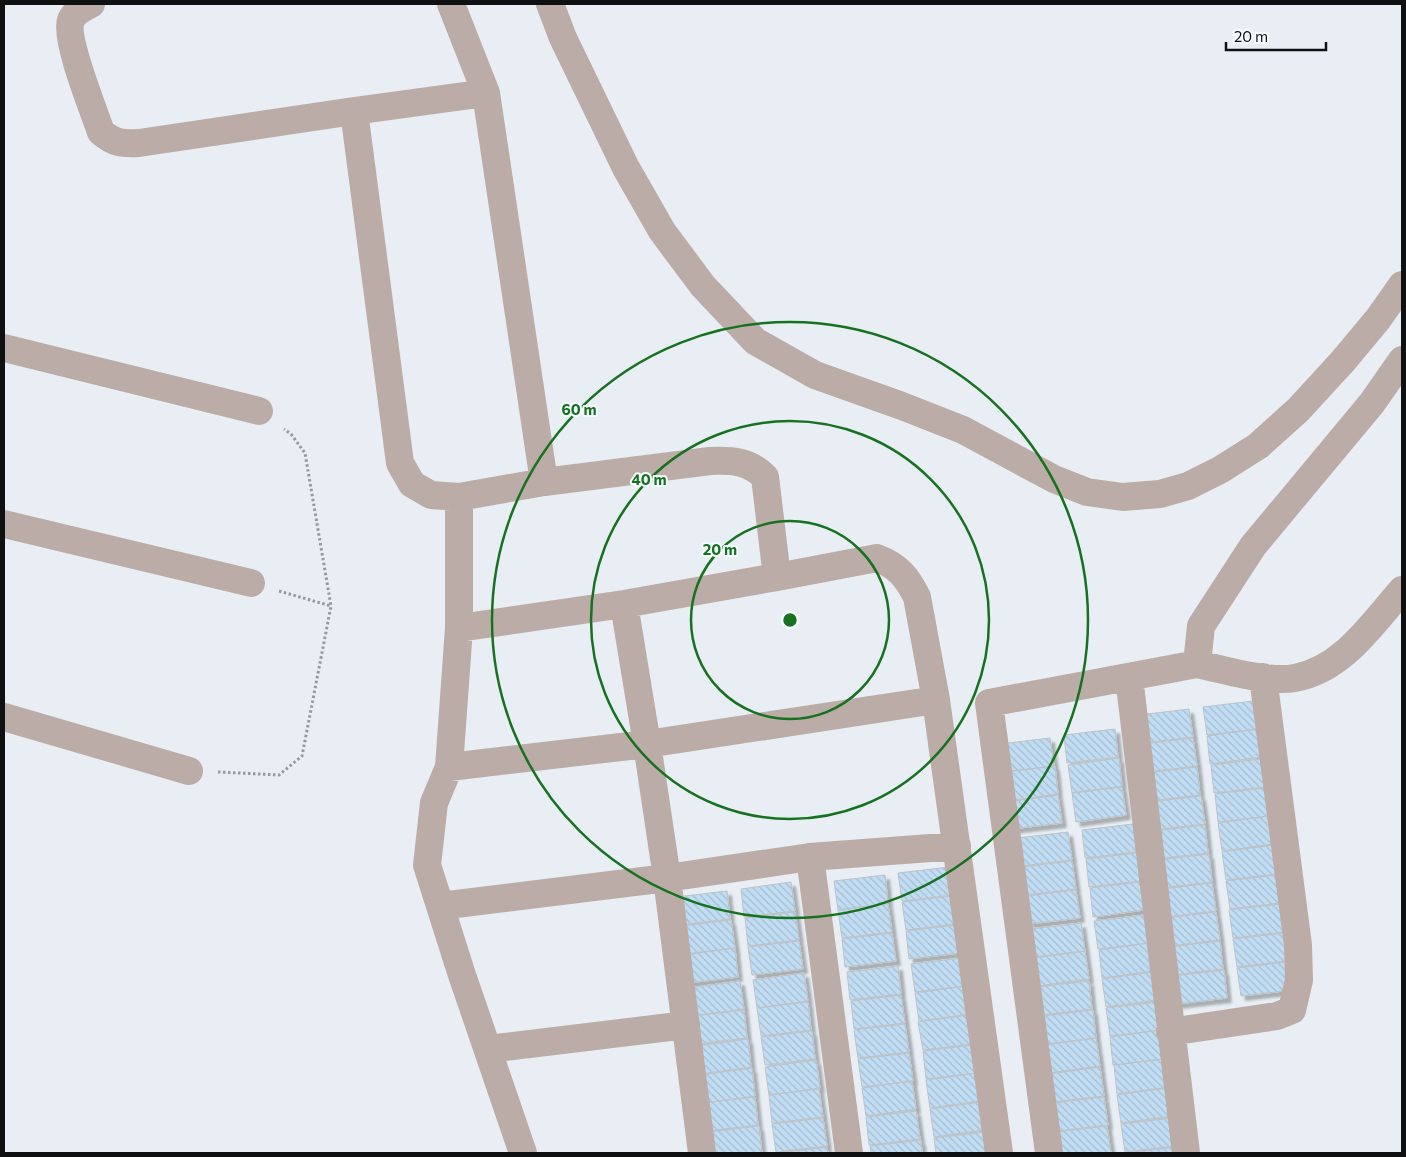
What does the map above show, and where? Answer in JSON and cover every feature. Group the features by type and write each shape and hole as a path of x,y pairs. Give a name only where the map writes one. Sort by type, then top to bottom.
{"street":[{"path":"91,4 75,12 70,22 71,40 102,132 111,140 124,144 486,93"},
{"path":"451,4 486,93 544,482"},
{"path":"550,4 563,38 622,160 662,230 703,286 755,341 815,375 963,430 1054,479 1087,492 1123,497 1160,494 1188,486 1220,470 1258,446 1298,410 1344,361 1378,319 1402,285"},
{"path":"354,111 400,463 412,484 431,495 459,498 544,482 710,461 729,460 746,463 765,477 777,577"},
{"path":"4,348 259,411"},
{"path":"1197,664 1201,626 1253,546 1372,403 1402,360"},
{"path":"459,498 459,628 449,767 434,803 427,864 461,972 523,1153"},
{"path":"4,524 251,583"},
{"path":"459,628 624,604 877,558 892,563 917,597 936,700 999,1153"},
{"path":"1049,1153 989,703 1197,664 1263,677 1295,678 1323,669 1349,651 1402,590"},
{"path":"624,604 667,878 702,1153"},
{"path":"1129,677 1186,1153"},
{"path":"1170,1032 1277,1016 1292,1010 1299,980 1298,945 1263,677"},
{"path":"449,767 647,744 936,700"},
{"path":"4,717 189,770"},
{"path":"440,906 667,878 810,857 957,846"},
{"path":"810,857 849,1153"},
{"path":"488,1049 686,1025"}],"path":[{"path":"189,770 279,775 302,756 331,606 305,453"},
{"path":"251,583 331,606"}],"building":[{"path":"1253,701 1257,729 1207,735 1203,707"},
{"path":"1189,709 1193,737 1142,743 1139,715"},
{"path":"1115,729 1118,757 1067,763 1064,735"},
{"path":"1258,729 1261,757 1210,764 1207,736"},
{"path":"1050,738 1054,766 1003,772 1000,744"},
{"path":"1193,738 1197,766 1146,772 1142,744"},
{"path":"1119,758 1122,786 1072,793 1068,765"},
{"path":"1262,759 1265,787 1214,793 1211,765"},
{"path":"1055,766 1058,794 1007,801 1004,772"},
{"path":"1197,767 1200,795 1150,801 1146,773"},
{"path":"1122,787 1126,815 1076,822 1072,793"},
{"path":"1265,788 1269,816 1218,822 1215,794"},
{"path":"1058,795 1062,823 1011,829 1008,802"},
{"path":"1201,796 1205,824 1154,830 1151,802"},
{"path":"1269,816 1273,844 1222,851 1218,823"},
{"path":"1133,824 1136,852 1085,858 1082,830"},
{"path":"1205,825 1208,853 1157,859 1154,831"},
{"path":"1068,832 1072,860 1021,866 1017,838"},
{"path":"1273,845 1277,874 1226,880 1222,852"},
{"path":"1137,853 1140,881 1089,887 1086,859"},
{"path":"1209,854 1212,882 1161,888 1158,860"},
{"path":"1072,861 1076,889 1025,895 1022,867"},
{"path":"949,867 953,895 902,901 898,873"},
{"path":"885,875 888,903 838,910 834,881"},
{"path":"1276,875 1280,903 1230,909 1226,881"},
{"path":"791,882 795,911 744,917 741,889"},
{"path":"1140,882 1144,910 1093,917 1090,888"},
{"path":"1212,883 1216,911 1165,917 1161,889"},
{"path":"1076,890 1080,918 1029,924 1026,896"},
{"path":"727,891 730,919 680,925 676,897"},
{"path":"953,896 956,924 906,930 902,902"},
{"path":"888,904 892,932 842,938 838,910"},
{"path":"1280,904 1284,932 1233,938 1229,910"},
{"path":"795,912 799,940 748,946 745,918"},
{"path":"1216,912 1220,940 1169,946 1165,918"},
{"path":"1145,915 1149,943 1098,949 1094,921"},
{"path":"731,920 735,948 684,954 680,926"},
{"path":"1081,923 1085,951 1034,957 1030,929"},
{"path":"957,925 960,953 909,959 906,931"},
{"path":"892,933 896,961 845,967 842,939"},
{"path":"1284,933 1287,961 1237,967 1233,939"},
{"path":"799,941 803,969 752,975 748,947"},
{"path":"1220,941 1223,969 1173,975 1169,947"},
{"path":"1149,943 1153,971 1102,978 1099,950"},
{"path":"735,948 738,977 688,983 684,955"},
{"path":"1085,951 1089,979 1038,986 1034,958"},
{"path":"962,958 965,986 915,992 911,964"},
{"path":"1288,962 1292,990 1241,996 1237,968"},
{"path":"898,966 901,994 850,1000 847,972"},
{"path":"1224,970 1227,998 1176,1004 1173,976"},
{"path":"1153,972 1157,1000 1106,1007 1102,979"},
{"path":"804,973 808,1001 757,1008 753,980"},
{"path":"740,981 744,1009 693,1016 689,988"},
{"path":"1089,981 1092,1009 1042,1015 1038,987"},
{"path":"966,986 970,1014 919,1021 915,993"},
{"path":"901,995 905,1023 854,1029 851,1001"},
{"path":"808,1002 811,1030 761,1036 757,1008"},
{"path":"1157,1002 1161,1030 1110,1036 1106,1008"},
{"path":"744,1010 747,1038 697,1044 693,1016"},
{"path":"1093,1010 1096,1038 1045,1044 1042,1016"},
{"path":"969,1015 973,1044 923,1050 918,1022"},
{"path":"905,1024 909,1052 858,1058 854,1030"},
{"path":"1161,1030 1164,1059 1113,1065 1110,1037"},
{"path":"812,1031 815,1059 765,1065 761,1037"},
{"path":"1096,1038 1100,1066 1049,1073 1046,1045"},
{"path":"748,1039 751,1067 700,1074 697,1046"},
{"path":"974,1045 977,1073 926,1079 923,1051"},
{"path":"909,1053 913,1081 862,1087 858,1059"},
{"path":"1164,1059 1168,1087 1117,1094 1114,1065"},
{"path":"816,1060 820,1088 769,1095 765,1067"},
{"path":"1100,1067 1104,1096 1053,1102 1049,1074"},
{"path":"752,1068 755,1096 704,1103 701,1075"},
{"path":"977,1073 980,1101 930,1108 926,1080"},
{"path":"912,1081 916,1109 866,1116 862,1088"},
{"path":"1168,1088 1172,1116 1121,1123 1117,1095"},
{"path":"819,1089 823,1117 772,1123 769,1095"},
{"path":"755,1097 758,1125 708,1131 704,1103"},
{"path":"1104,1097 1108,1125 1057,1131 1053,1103"},
{"path":"981,1102 984,1130 934,1137 930,1109"},
{"path":"916,1111 920,1139 869,1145 866,1117"},
{"path":"823,1118 827,1146 776,1152 772,1124"},
{"path":"1172,1118 1175,1146 1125,1152 1121,1124"},
{"path":"759,1126 762,1153 711,1153 708,1132"},
{"path":"1107,1126 1111,1153 1060,1153 1057,1132"},
{"path":"985,1132 987,1153 936,1153 934,1138"},
{"path":"921,1140 922,1153 871,1153 870,1146"},
{"path":"827,1147 828,1153 778,1153"},
{"path":"1176,1147 1177,1153 1125,1153"}]}
